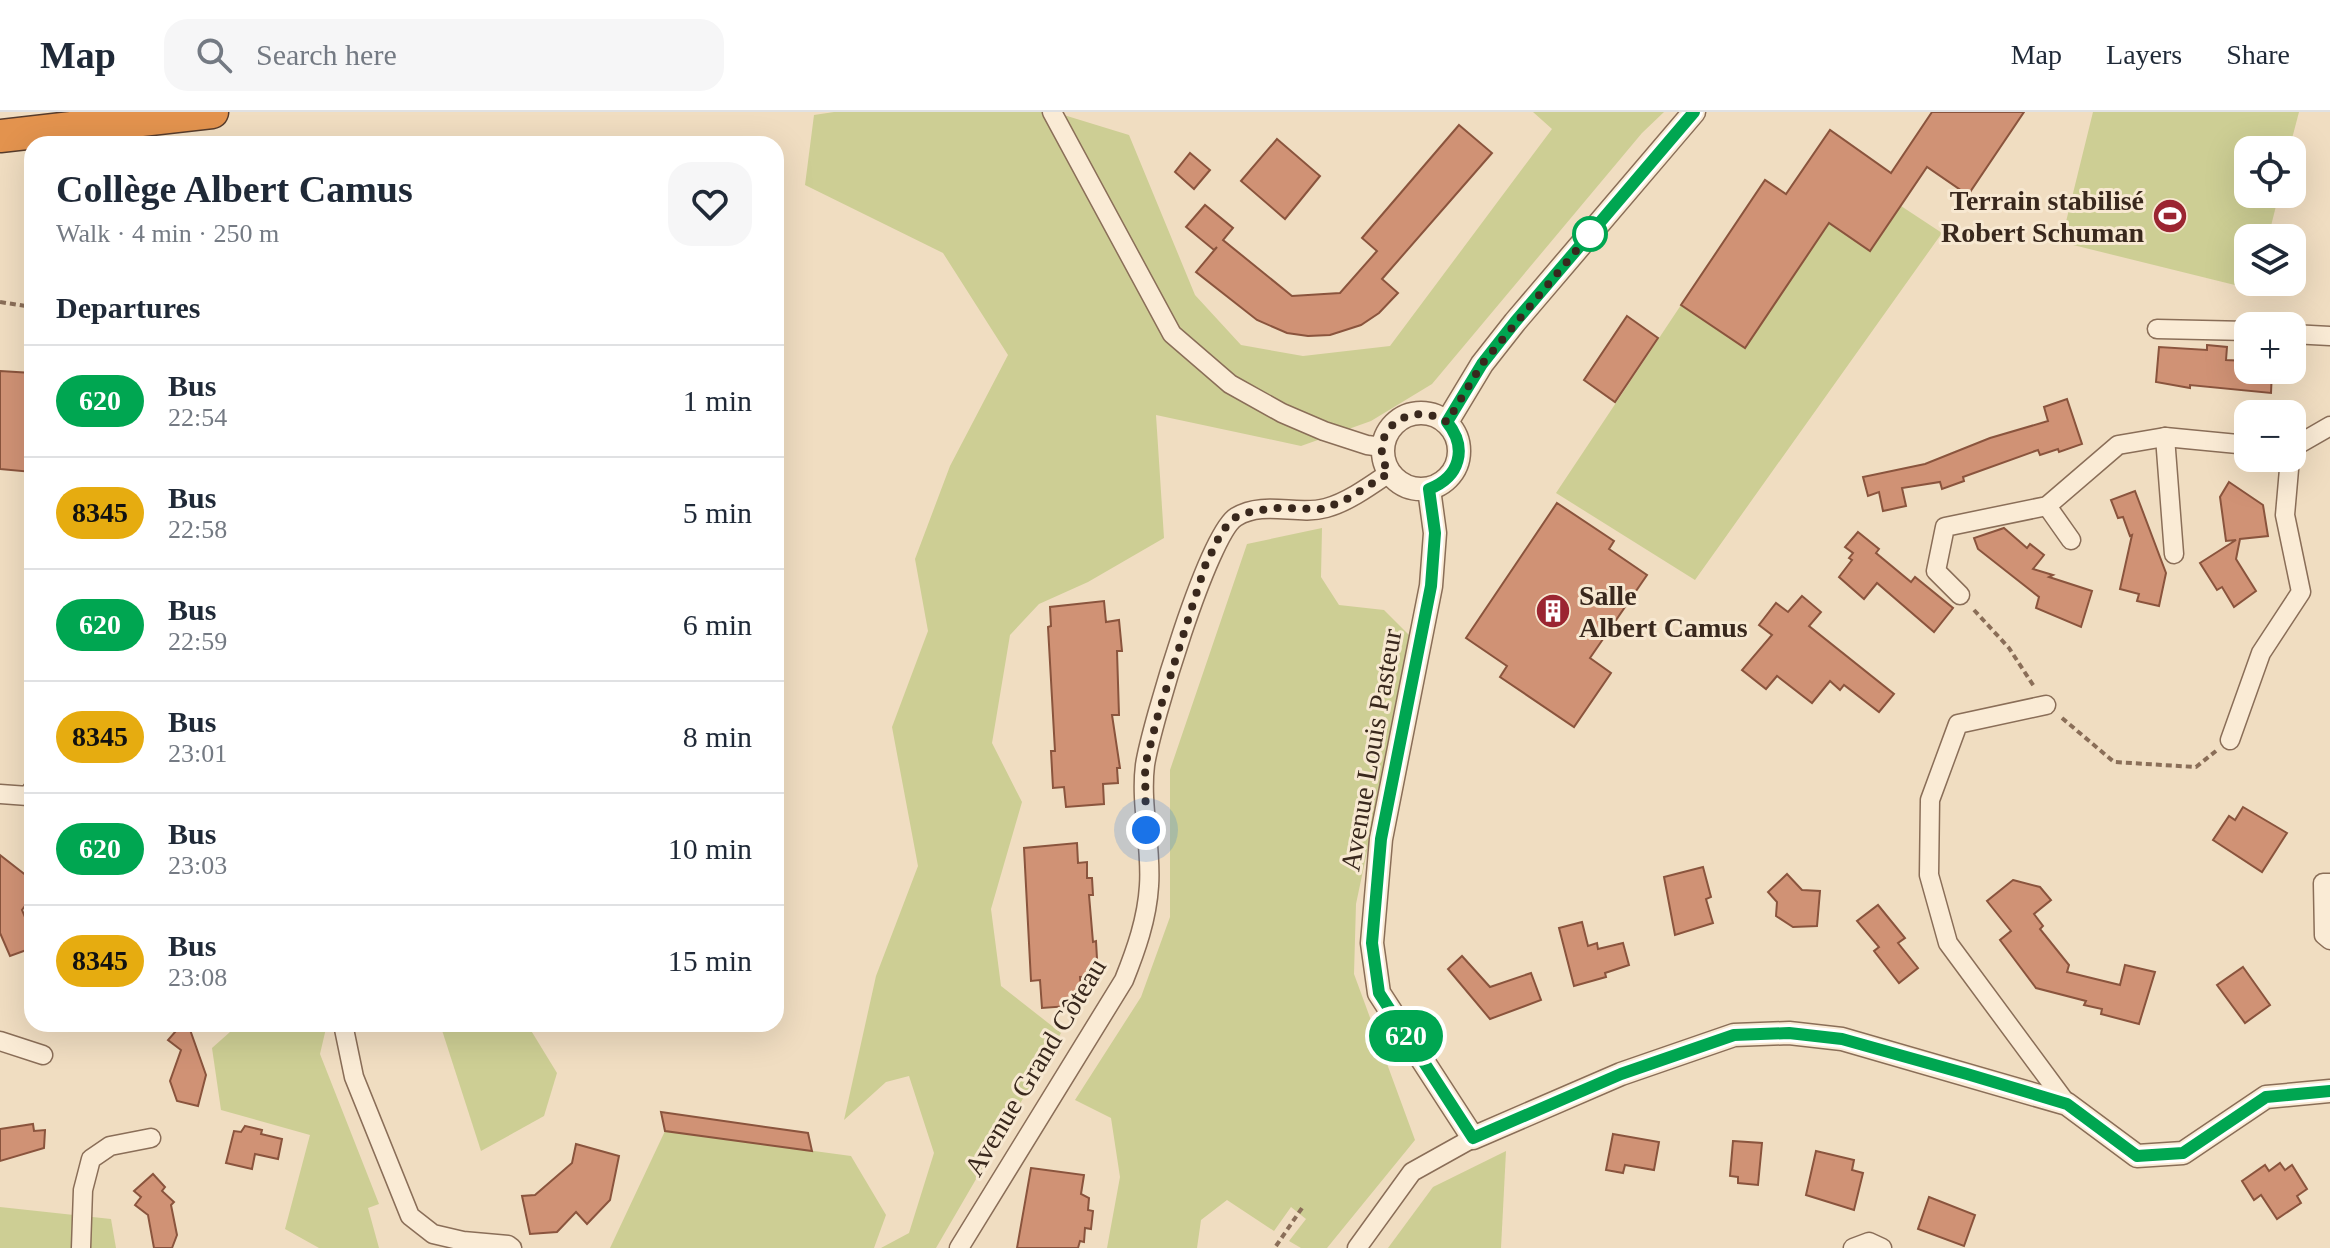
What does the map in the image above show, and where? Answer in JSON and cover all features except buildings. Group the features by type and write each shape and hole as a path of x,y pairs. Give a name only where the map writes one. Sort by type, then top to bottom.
{"highway":[{"path":"0,136 212,112"}],"street":[{"path":"1052,112 1172,334 1230,384 1282,413 1352,440 1382,447"},
{"path":"1447,422 1482,364 1515,322 1694,112"},
{"path":"2157,329 2234,331"},
{"path":"2306,335 2330,336"},
{"path":"1421,412 1447,422 1459,443 1460,455 1450,477 1429,489 1408,488 1389,473 1382,447 1395,422 1421,412"},
{"path":"2306,440 2330,426"},
{"path":"2165,437 2174,554"},
{"path":"1960,595 1936,571 1945,527 2047,506 2118,445 2165,437 2234,444"},
{"path":"2230,740 2261,653 2301,592 2285,515 2289,472"},
{"name":"Avenue Grand Côteau","path":"959,1248 1124,980 1139,944 1149,886 1145,766 1205,566 1222,531 1236,517 1253,511 1324,509 1389,473"},
{"name":"Avenue Louis Pasteur","path":"1429,489 1435,533 1431,586 1381,839 1372,943 1379,993 1473,1138"},
{"path":"2047,506 2071,540"},
{"path":"2046,705 1958,724 1930,800 1929,875 1948,943 2067,1104 2137,1156 2183,1153 2266,1097 2330,1091"},
{"path":"0,794 24,796"},
{"path":"2330,883 2323,883 2324,935 2330,940"},
{"path":"345,1032 354,1077 410,1216 433,1234 512,1248"},
{"path":"1357,1248 1412,1172 1473,1138 1621,1074 1734,1035 1789,1033 1842,1039 2067,1104"},
{"path":"0,1041 43,1055"},
{"path":"81,1248 83,1190 91,1159 110,1146 151,1138"},
{"path":"1853,1248 1869,1242 1882,1248"}],"path":[{"path":"0,302 24,306"},
{"path":"1960,595 2009,648 2046,705 2114,762 2196,767 2230,740"},
{"path":"1276,1246 1302,1208"}],"green space":[{"path":"834,112 1054,112 1129,135 1195,295 1241,345 1303,356 1390,346 1552,129 1533,112 1664,112 1642,133 1432,384 1371,421 1301,446 1156,415 1164,538 1088,582 1039,604 1010,635 992,743 1022,802 991,909 1001,986 1061,1033 936,1248 881,1248 909,1233 934,1153 909,1076 886,1082 844,1120 876,976 918,866 892,727 928,631 915,559 950,466 1008,355 943,253 805,185 814,115"},
{"name":"Terrain stabilisé Robert Schuman","path":"2093,112 2299,112 2293,136 2234,136 2234,208 2276,208 2272,224 2234,224 2234,285 2061,242"},
{"path":"1901,206 1942,233 1695,580 1556,493 1681,305 1745,348 1829,223 1870,250"},
{"path":"1322,528 1321,577 1339,605 1384,610 1412,638 1356,904 1354,974 1415,1140 1327,1248 1301,1248 1289,1241 1306,1219 1291,1207 1274,1231 1227,1200 1201,1220 1197,1248 1107,1248 1120,1177 1111,1118 1075,1100 1141,997 1170,917 1170,770 1247,544"},
{"path":"230,1032 325,1032 320,1054 379,1204 368,1208 379,1248 319,1248 285,1229 310,1135 221,1110 212,1048"},
{"path":"443,1032 532,1032 557,1073 544,1116 481,1151"},
{"path":"665,1131 851,1156 886,1215 874,1248 610,1248"},
{"path":"1506,1151 1501,1248 1388,1248 1433,1187"},
{"path":"0,1207 111,1219 116,1248 0,1248"}],"bus line":[{"name":"620","path":"1694,112 1482,364 1447,422 1459,443 1460,455 1456,467 1450,477 1429,489 1435,533 1431,586 1381,839 1372,943 1379,993 1473,1138 1621,1074 1734,1035 1789,1033 1842,1039 2067,1104 2137,1156 2183,1153 2266,1097 2330,1091"}],"place":[{"name":"Terrain stabilisé Robert Schuman","path":"2170,216"},
{"name":"Salle Albert Camus","path":"1553,611"}],"route":[{"path":"1146,830 1145,766 1205,566 1222,531 1236,517 1253,511 1324,509 1389,473 1382,447 1395,422 1421,412 1447,422 1482,364 1590,234"}]}
